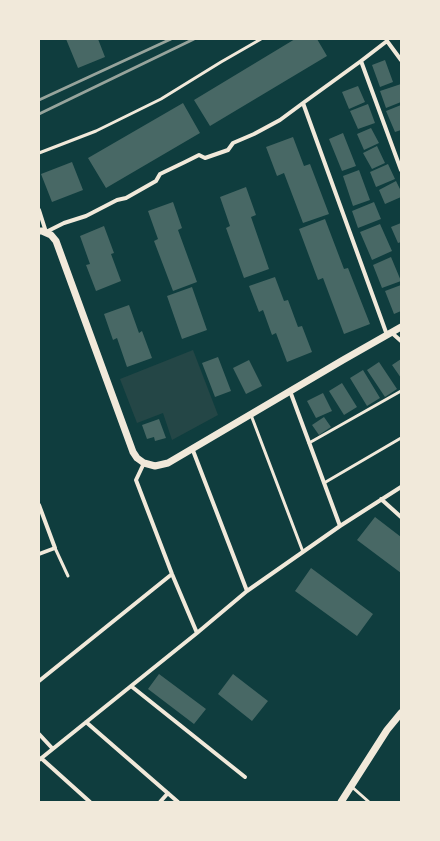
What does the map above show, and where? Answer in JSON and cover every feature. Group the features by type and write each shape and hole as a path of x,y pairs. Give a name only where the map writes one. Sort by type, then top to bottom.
{"street":[{"path":"42,231 86,216 117,200 126,198 156,181 160,174 185,162 200,156 205,158 228,150 233,144 280,120 361,61 386,40 401,60"},
{"path":"361,61 401,170"},
{"path":"303,103 389,334 401,341"},
{"path":"39,210 42,231"},
{"path":"42,231 51,235 56,241 133,452 137,458 144,463 155,466 168,463 401,327"},
{"path":"290,391 340,526"},
{"path":"192,448 247,591"},
{"path":"144,463 136,480 196,634"},
{"path":"90,802 40,759 196,634 247,591 340,526 401,487"},
{"path":"381,499 401,518"},
{"path":"39,505 55,548 39,554"},
{"path":"39,681 172,574"},
{"path":"131,686 245,777"},
{"path":"341,802 387,730 401,713"},
{"path":"86,722 178,802"},
{"path":"39,734 52,748"},
{"path":"160,802 168,793"}],"lane":[{"path":"39,153 96,131 161,99 261,39"},
{"path":"309,443 401,391"},
{"path":"251,414 303,552"},
{"path":"324,483 401,438"},
{"path":"55,548 68,576"},
{"path":"351,785 369,802"}],"shaded area":[{"path":"193,350 218,415 172,440 163,413 137,423 120,379"}],"building":[{"path":"66,39 98,39 105,57 78,68"},
{"path":"295,39 317,39 327,56 210,126 194,100"},
{"path":"385,60 393,82 380,87 372,65"},
{"path":"401,84 401,102 386,108 380,91"},
{"path":"358,86 365,102 349,109 342,92"},
{"path":"183,103 200,133 106,188 88,158"},
{"path":"368,104 375,123 358,129 350,111"},
{"path":"401,105 401,130 395,132 386,111"},
{"path":"371,128 379,143 364,150 357,134"},
{"path":"343,133 356,166 342,171 329,139"},
{"path":"293,137 304,166 310,164 329,214 303,223 284,173 277,176 266,147"},
{"path":"377,146 385,163 372,169 363,153"},
{"path":"72,162 83,190 52,202 41,174"},
{"path":"388,164 395,179 376,187 370,172"},
{"path":"359,170 370,200 353,206 343,176"},
{"path":"396,181 401,191 401,197 385,204 379,190"},
{"path":"246,187 256,215 251,217 269,269 244,278 226,228 230,226 220,197"},
{"path":"173,202 182,228 178,230 197,282 173,291 154,241 158,239 148,211"},
{"path":"374,202 381,219 358,228 352,211"},
{"path":"325,219 344,269 348,268 370,324 344,334 323,278 318,280 299,229"},
{"path":"401,223 401,242 398,243 391,227"},
{"path":"380,224 392,251 372,260 360,232"},
{"path":"104,226 114,253 111,254 121,281 96,291 86,265 90,264 80,236"},
{"path":"391,257 401,281 382,288 373,265"},
{"path":"275,277 284,301 288,300 298,327 302,326 312,352 287,362 276,333 272,335 263,310 259,312 249,286"},
{"path":"401,285 401,311 394,314 385,291"},
{"path":"192,287 207,330 182,339 167,296"},
{"path":"129,305 139,333 142,331 152,358 127,367 117,338 113,340 104,314"},
{"path":"218,357 231,391 215,397 202,363"},
{"path":"401,359 401,378 392,365"},
{"path":"249,360 262,386 246,394 233,368"},
{"path":"379,362 397,389 385,397 367,370"},
{"path":"363,370 380,398 367,406 350,378"},
{"path":"342,383 357,407 344,415 329,391"},
{"path":"323,393 332,411 316,418 307,401"},
{"path":"324,417 331,427 319,435 312,425"},
{"path":"159,419 166,438 155,441 154,437 147,439 142,425"},
{"path":"375,517 401,537 401,573 357,540"},
{"path":"311,568 373,614 357,636 295,591"},
{"path":"159,674 206,709 194,724 148,689"},
{"path":"233,674 268,701 252,721 218,694"}],"railway":[{"path":"39,100 171,39"},
{"path":"39,114 194,39"}]}
